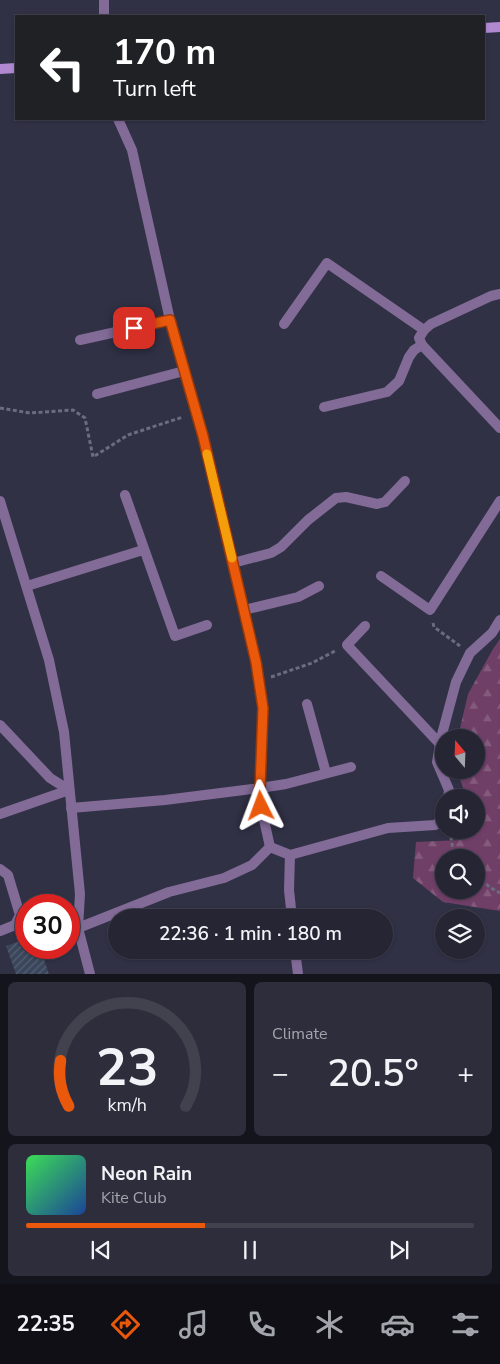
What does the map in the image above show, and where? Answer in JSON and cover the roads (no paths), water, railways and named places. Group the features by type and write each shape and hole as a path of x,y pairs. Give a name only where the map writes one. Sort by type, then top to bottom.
{"main road":[{"path":"485,28 500,27"},
{"path":"0,69 15,68"}],"street":[{"path":"104,0 104,15"},
{"path":"118,120 132,150 170,320 196,412 256,662 263,708 261,806 270,847"},
{"path":"284,324 327,264 424,330"},
{"path":"500,294 431,324 419,338 422,345 500,428"},
{"path":"80,340 170,320"},
{"path":"324,407 387,392 399,381 414,350 422,345"},
{"path":"97,394 184,371"},
{"path":"233,563 271,553 282,547 308,520 336,498 346,497 377,504 385,502 405,481"},
{"path":"126,495 143,550 175,636 207,625"},
{"path":"0,501 28,586 51,669 64,732 80,894"},
{"path":"381,576 430,610 500,501"},
{"path":"28,586 143,550"},
{"path":"244,610 298,597 318,586"},
{"path":"444,729 456,682 470,653 492,633 500,620"},
{"path":"365,626 347,645 435,739"},
{"path":"307,704 326,773"},
{"path":"0,725 50,778 70,790"},
{"path":"71,808 164,800 260,788 286,784 351,767"},
{"path":"0,814 70,790"},
{"path":"270,847 290,855 388,828 435,825"},
{"path":"80,927 170,892 224,878 252,865 270,847"},
{"path":"290,855 289,890 291,909"},
{"path":"0,869 8,875 20,915 15,925 0,930"},
{"path":"80,936 90,974"},
{"path":"296,959 298,974"}]}
